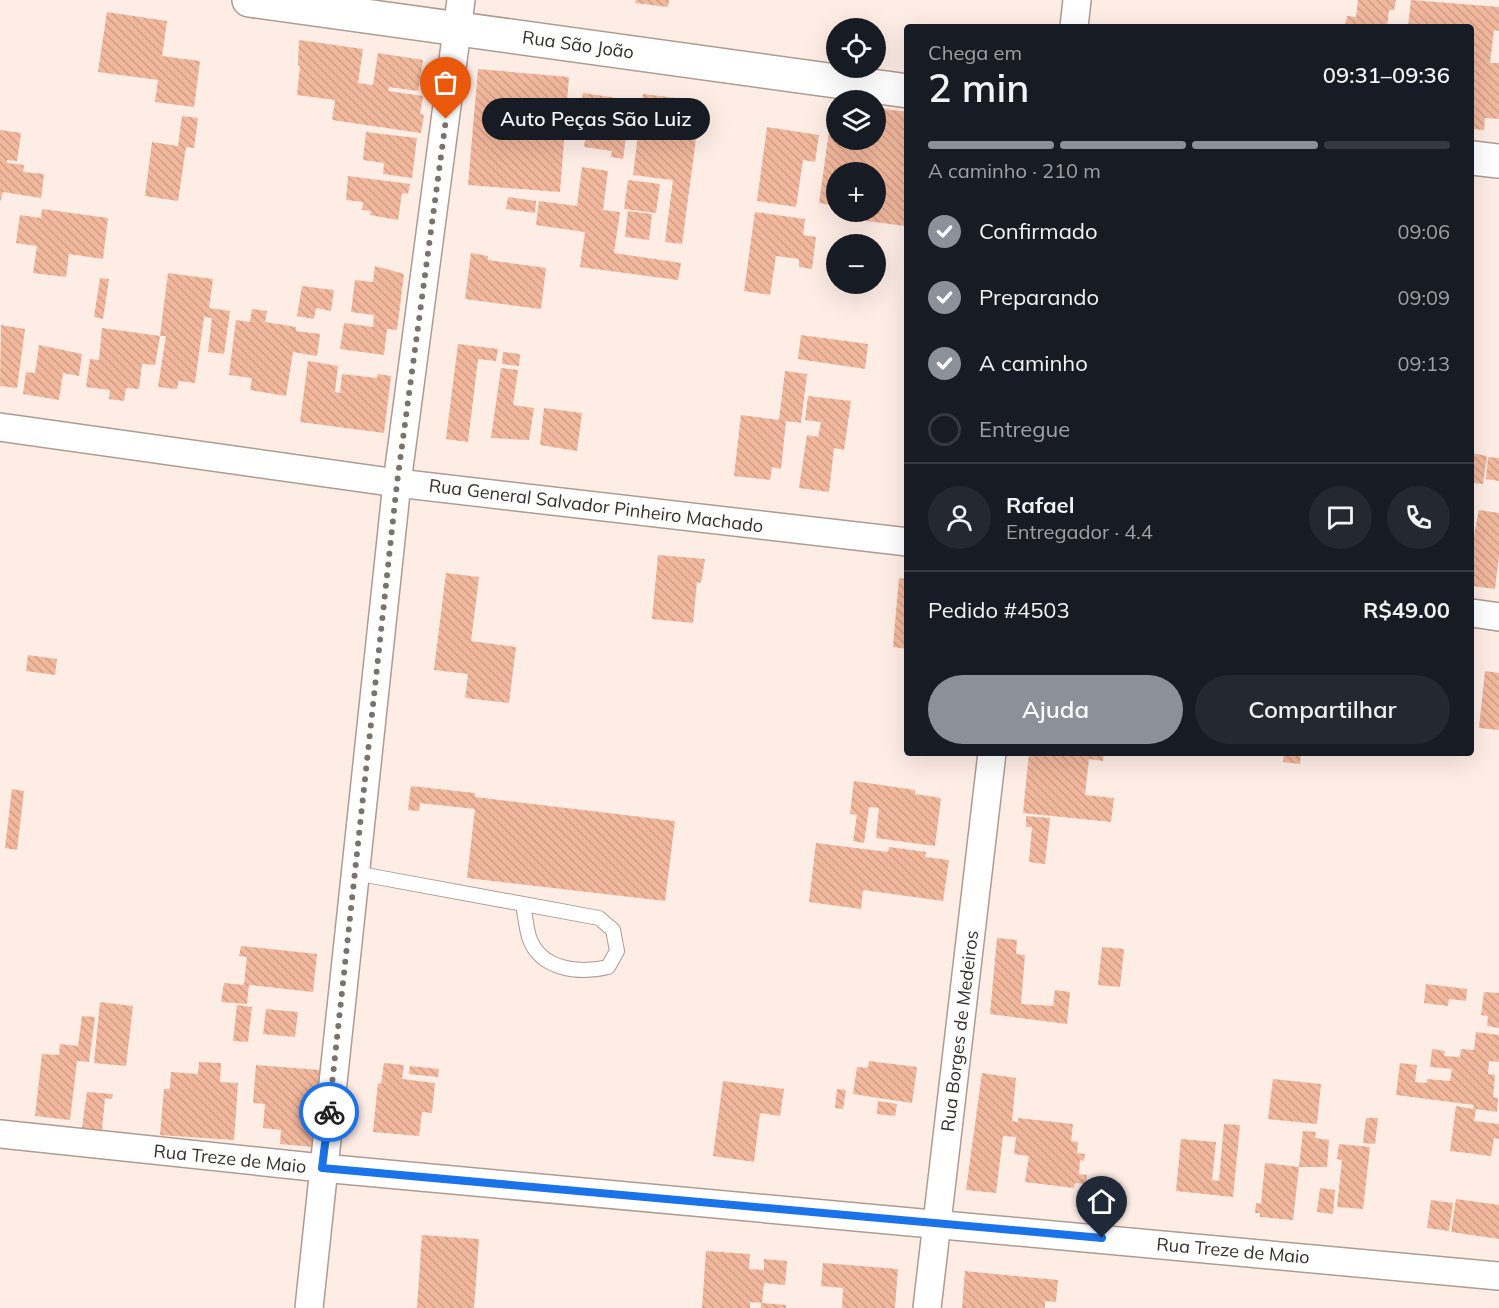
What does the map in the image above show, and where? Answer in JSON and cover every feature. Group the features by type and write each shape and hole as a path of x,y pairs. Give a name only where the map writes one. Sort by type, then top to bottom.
{"main road":[{"name":"Rua São João","path":"249,0 459,14 904,90"},
{"path":"1474,158 1499,161"}],"street":[{"path":"1074,24 1077,0"},
{"path":"309,1308 322,1168 397,483 459,14"},
{"name":"Rua General Salvador Pinheiro Machado","path":"0,427 397,483 904,542"},
{"path":"1474,613 1499,617"},
{"name":"Rua Borges de Medeiros","path":"927,1308 992,756"},
{"name":"Rua Treze de Maio","path":"0,1134 322,1168 1499,1276"}],"lane":[{"path":"355,873 600,918 613,930 617,951 608,967 588,972 566,969 544,959 530,939 523,904"}],"building":[{"path":"636,0 669,0 668,7 635,3"},
{"path":"1358,0 1396,0 1394,10 1389,10 1387,24 1346,24 1347,16 1356,17"},
{"path":"1411,0 1499,7 1499,31 1494,30 1490,63 1499,63 1499,119 1485,118 1484,130 1474,129 1474,24 1408,24"},
{"path":"107,12 167,21 162,56 200,61 194,107 155,102 158,80 98,72"},
{"path":"299,40 363,49 358,83 373,85 378,53 423,60 418,91 389,87 388,91 423,96 420,114 424,115 421,133 332,120 335,100 297,95 300,66 298,65"},
{"path":"478,69 569,77 560,192 468,185"},
{"path":"583,93 631,100 623,159 611,157 612,151 584,147 589,113 580,112"},
{"path":"643,94 701,101 682,244 665,242 673,180 633,175"},
{"path":"886,109 904,112 904,226 874,222 886,222 886,162 826,162 826,204 819,203 826,150 886,150"},
{"path":"182,116 198,118 194,148 186,147 178,201 145,196 152,142 178,146"},
{"path":"767,127 819,135 815,162 803,160 796,207 757,201"},
{"path":"0,130 21,133 17,161 7,160 7,163 24,165 23,172 44,174 41,198 3,192 0,202"},
{"path":"366,132 417,138 412,178 383,174 384,163 363,160"},
{"path":"582,167 608,171 603,210 620,212 614,253 681,263 678,280 580,267 585,232 536,225 539,201 577,206"},
{"path":"348,176 410,184 408,194 402,193 398,220 370,215 371,211 362,210 363,202 346,200"},
{"path":"628,180 660,184 656,213 624,209"},
{"path":"508,197 536,201 535,213 506,209"},
{"path":"42,209 108,218 103,259 69,254 66,277 33,273 37,246 16,243 20,215 41,218"},
{"path":"628,211 652,214 649,240 625,237"},
{"path":"755,212 805,219 803,235 816,237 812,269 799,267 799,259 776,256 770,295 744,291"},
{"path":"471,253 488,256 488,260 546,268 541,309 465,299"},
{"path":"375,266 404,274 397,330 387,329 384,355 340,349 344,323 373,327 374,315 351,312 355,280 373,282"},
{"path":"168,273 213,279 209,308 230,311 224,354 208,352 212,318 204,317 195,383 179,381 177,389 158,387 166,336 160,336"},
{"path":"100,278 109,279 103,319 94,317"},
{"path":"302,286 334,290 331,311 316,308 314,319 297,316"},
{"path":"252,309 267,311 265,322 296,327 296,331 320,334 317,356 293,352 286,396 250,390 252,378 229,375 236,320 250,322"},
{"path":"1,325 25,329 17,388 0,386"},
{"path":"102,328 160,336 155,365 142,364 139,389 126,388 124,401 109,399 110,390 86,387 90,359 99,360"},
{"path":"801,335 868,344 865,369 798,359"},
{"path":"458,344 498,349 496,361 478,359 468,442 446,439"},
{"path":"39,345 82,354 79,376 63,373 59,400 23,394 26,372 35,373"},
{"path":"503,352 520,354 519,366 502,364"},
{"path":"308,361 338,366 335,392 340,393 342,374 377,378 378,374 391,376 384,433 300,422"},
{"path":"501,368 518,370 513,405 534,408 529,440 491,438"},
{"path":"785,371 807,374 801,423 786,421 781,469 772,467 770,480 734,476 741,415 779,420"},
{"path":"808,396 851,401 844,450 834,448 829,492 799,488 807,435 818,437 821,422 805,420"},
{"path":"544,408 582,413 577,451 540,445"},
{"path":"1474,453 1487,456 1483,484 1474,483"},
{"path":"1488,457 1499,458 1499,481 1486,479"},
{"path":"1479,510 1499,513 1499,556 1495,589 1474,586 1474,535"},
{"path":"658,555 705,559 701,583 697,582 693,623 652,619"},
{"path":"446,573 479,577 471,641 516,647 509,703 465,698 468,674 434,670"},
{"path":"899,578 904,579 904,648 893,647"},
{"path":"28,655 57,659 55,675 26,671"},
{"path":"1485,671 1499,673 1499,730 1479,728"},
{"path":"1029,756 1104,756 1103,761 1089,759 1085,795 1114,798 1111,822 1023,813"},
{"path":"1284,756 1301,756 1300,764 1283,762"},
{"path":"854,781 915,790 915,794 941,798 935,846 876,838 879,808 869,807 864,843 853,841 857,815 850,814"},
{"path":"411,786 475,793 475,797 675,821 665,901 467,878 475,809 420,803 419,811 408,810"},
{"path":"12,789 24,791 17,850 5,848"},
{"path":"1026,816 1050,818 1045,864 1029,862 1032,827 1026,827"},
{"path":"816,843 888,852 889,847 926,852 925,857 949,860 943,901 863,890 861,909 809,902"},
{"path":"997,938 1017,940 1016,954 1025,955 1021,1004 1053,1006 1055,990 1070,992 1067,1024 990,1014"},
{"path":"241,946 317,954 313,992 249,985 247,1004 221,1002 224,983 244,985 247,957 239,956"},
{"path":"1102,947 1124,949 1120,987 1098,985"},
{"path":"1426,984 1467,989 1466,1001 1449,999 1448,1006 1424,1003"},
{"path":"1484,992 1499,993 1499,1028 1487,1026 1488,1016 1481,1015"},
{"path":"100,1002 133,1006 126,1066 94,1063"},
{"path":"237,1005 252,1007 248,1042 233,1041"},
{"path":"266,1009 298,1012 295,1037 263,1034"},
{"path":"82,1016 95,1017 89,1062 77,1061 70,1120 35,1116 42,1054 59,1055 60,1044 78,1046"},
{"path":"1476,1032 1499,1035 1499,1062 1489,1061 1488,1074 1495,1075 1493,1097 1498,1098 1497,1112 1476,1109 1474,1121 1499,1124 1499,1139 1494,1138 1491,1156 1450,1151 1456,1106 1473,1109 1474,1105 1396,1095 1400,1063 1417,1065 1415,1082 1427,1083 1427,1079 1450,1081 1452,1069 1430,1067 1432,1049 1445,1051 1444,1056 1460,1057 1461,1049 1474,1050"},
{"path":"869,1061 917,1067 912,1103 853,1094 857,1067 868,1068"},
{"path":"199,1062 221,1063 220,1082 238,1083 234,1140 160,1135 164,1089 170,1089 171,1072 198,1074"},
{"path":"384,1063 404,1065 402,1079 435,1083 432,1113 422,1112 419,1136 373,1132 378,1083 381,1084"},
{"path":"256,1065 320,1070 313,1147 280,1144 281,1130 263,1128 265,1104 253,1103"},
{"path":"410,1066 439,1069 438,1077 409,1074"},
{"path":"982,1073 1016,1078 1012,1121 1018,1122 1018,1118 1073,1124 1071,1141 1078,1142 1077,1153 1085,1154 1084,1161 1080,1160 1079,1174 1087,1175 1086,1184 1075,1183 1074,1188 1025,1182 1029,1156 1014,1154 1016,1137 1003,1136 996,1193 966,1190"},
{"path":"1273,1079 1321,1084 1317,1124 1268,1119"},
{"path":"723,1081 784,1089 780,1116 760,1113 754,1162 713,1156"},
{"path":"837,1089 846,1090 843,1109 835,1108"},
{"path":"87,1092 113,1094 112,1099 105,1098 102,1130 82,1128"},
{"path":"878,1101 897,1104 895,1116 877,1114"},
{"path":"1366,1118 1378,1118 1375,1144 1363,1143"},
{"path":"1224,1124 1240,1125 1233,1197 1176,1191 1181,1139 1216,1142 1212,1180 1219,1181"},
{"path":"1303,1131 1316,1132 1315,1138 1329,1140 1327,1167 1299,1167"},
{"path":"1339,1144 1370,1147 1363,1209 1337,1207 1342,1160 1337,1159"},
{"path":"1265,1163 1299,1167 1293,1220 1260,1217 1260,1213 1255,1213 1256,1203 1261,1204"},
{"path":"1320,1188 1335,1190 1333,1214 1317,1212"},
{"path":"1456,1199 1499,1205 1499,1239 1451,1232"},
{"path":"1431,1200 1453,1203 1449,1231 1427,1228"},
{"path":"422,1235 479,1239 474,1308 417,1308"},
{"path":"706,1251 750,1254 749,1269 764,1270 764,1259 787,1261 785,1285 764,1283 762,1303 750,1302 750,1308 702,1308"},
{"path":"823,1263 898,1269 895,1308 842,1308 843,1288 821,1286"},
{"path":"965,1271 1058,1280 1056,1302 1045,1301 1045,1308 962,1308"},
{"path":"761,1303 786,1305 786,1308 761,1308"}],"way so far":[{"path":"329,1112 397,483 446,119"}],"place":[{"name":"Auto Peças São Luiz","path":"446,119"}],"route":[{"path":"329,1112 322,1168 1102,1238"}]}
